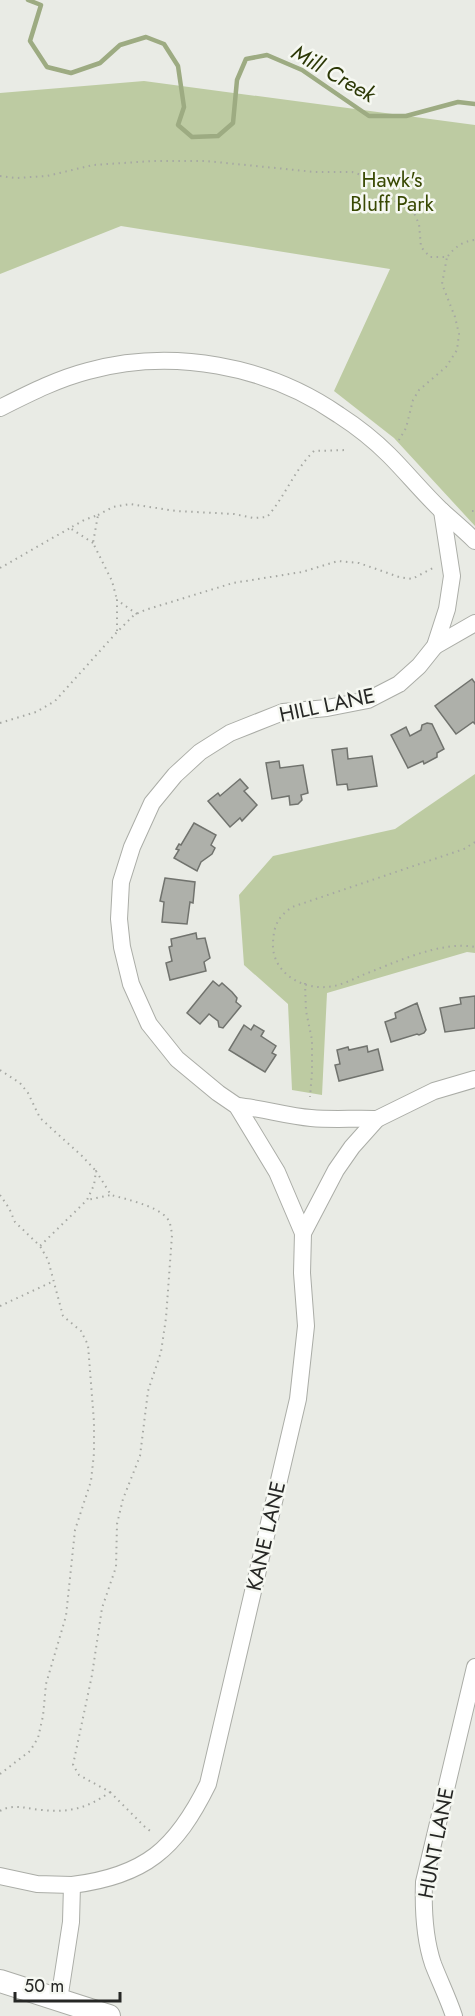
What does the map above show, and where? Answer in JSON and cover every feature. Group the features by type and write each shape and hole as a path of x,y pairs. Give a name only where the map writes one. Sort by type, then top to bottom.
{"street":[{"path":"0,408 45,386 87,371 132,362 169,360 201,363 255,374 300,393 339,414 387,453 442,512 475,541"},
{"path":"435,646 447,609 452,576 442,512"},
{"path":"435,646 475,623"},
{"name":"HILL LANE","path":"237,1106 177,1059 148,1024 131,984 122,947 119,919 121,882 132,847 152,803 175,775 200,752 230,733 283,712 327,708 368,700 399,684 419,666 435,646"},
{"name":"KANE LANE","path":"0,1875 37,1884 72,1886 113,1878 135,1869 153,1857 186,1825 208,1784 298,1399 306,1326 302,1273 303,1233 336,1170 352,1147 377,1119 434,1091 475,1079"},
{"path":"237,1106 314,1118 377,1119"},
{"path":"237,1106 277,1172 303,1233"},
{"name":"HUNT LANE","path":"454,2016 433,1964 426,1938 423,1913 424,1882 475,1667"},
{"path":"59,2000 70,1922 72,1886"},
{"path":"0,1981 108,2016"}],"path":[{"path":"0,176 16,178 47,176 93,165 153,161 206,161 315,172 352,172 374,178 386,195 414,213 419,224 421,247 430,257 447,258"},
{"path":"399,440 406,428 413,400 419,390 446,368 457,350 459,334 457,325 442,284 447,258 455,248 467,240 475,240"},
{"path":"0,568 84,520 113,507 130,504 176,511 234,514 253,518 267,517 276,507 303,462 314,451 348,450"},
{"path":"93,543 98,515"},
{"path":"70,528 93,543 112,581 117,600 117,632"},
{"path":"0,723 36,712 55,701 117,632 145,609 232,583 302,572 338,561 359,563 399,577 412,579 434,568"},
{"path":"117,600 137,614"},
{"path":"475,842 465,849 291,907 280,915 274,931 273,952 280,969 290,978 321,988 336,986 409,957 453,945 475,947"},
{"path":"305,983 306,1011 312,1040 310,1097"},
{"path":"0,1070 20,1083 28,1093 40,1119 82,1156 96,1171 111,1195"},
{"path":"40,1246 87,1200 94,1185 96,1171"},
{"path":"0,1195 15,1222 40,1246 48,1260 63,1316 81,1331 88,1345 94,1453 91,1481 75,1530 66,1616 46,1684 38,1738 30,1751 0,1774"},
{"path":"87,1200 111,1195 148,1207 165,1215 170,1222 172,1236 161,1352 148,1391 140,1456 123,1499 117,1524 116,1567 102,1608 92,1675 73,1765 79,1775 110,1792 153,1833"},
{"path":"0,1306 54,1281"},
{"path":"0,1811 7,1807 43,1810 84,1808 110,1792"}],"green space":[{"name":"Hawk's Bluff Park","path":"144,81 475,125 475,526 394,438 334,391 390,269 121,226 0,274 0,93"},
{"path":"475,774 475,953 467,952 327,993 322,1095 292,1090 288,1004 244,965 239,895 273,856 395,829"}],"building":[{"path":"472,679 475,683 475,724 473,722 456,734 435,706"},
{"path":"432,724 444,749 437,753 437,757 424,764 423,761 408,768 391,735 406,727 410,736 421,730 422,725"},
{"path":"347,748 348,759 372,756 377,786 348,790 347,784 337,785 332,750"},
{"path":"279,761 280,768 303,765 308,793 301,795 302,800 298,804 290,805 289,796 272,799 266,763"},
{"path":"240,779 248,788 244,791 257,805 242,821 240,818 230,827 208,801 218,793 220,796"},
{"path":"194,823 216,835 211,845 215,848 212,854 201,862 197,871 174,858 179,850 176,849 179,844 181,845"},
{"path":"165,878 195,882 193,903 190,902 187,924 162,922 164,902 160,901"},
{"path":"196,933 197,939 205,938 210,958 204,962 206,971 170,980 166,963 172,961 169,947 172,946 171,939"},
{"path":"213,981 219,986 222,983 237,998 236,1002 241,1006 223,1028 219,1027 218,1021 209,1014 200,1024 187,1013"},
{"path":"475,996 475,1028 445,1032 440,1008 461,1004 460,998"},
{"path":"417,1003 426,1030 424,1033 391,1042 385,1022 396,1018 395,1013"},
{"path":"244,1025 251,1030 254,1025 264,1031 261,1036 276,1046 272,1053 276,1055 265,1072 229,1050"},
{"path":"367,1046 368,1052 378,1049 383,1070 339,1081 335,1065 340,1064 337,1050"}],"waterway":[{"name":"Mill Creek","path":"28,0 41,5 30,41 47,67 71,73 100,63 120,45 146,37 164,44 178,66 184,107 178,125 192,137 218,136 233,123 237,80 246,59 267,55 302,70 369,116 406,116 458,102 475,104"}]}
